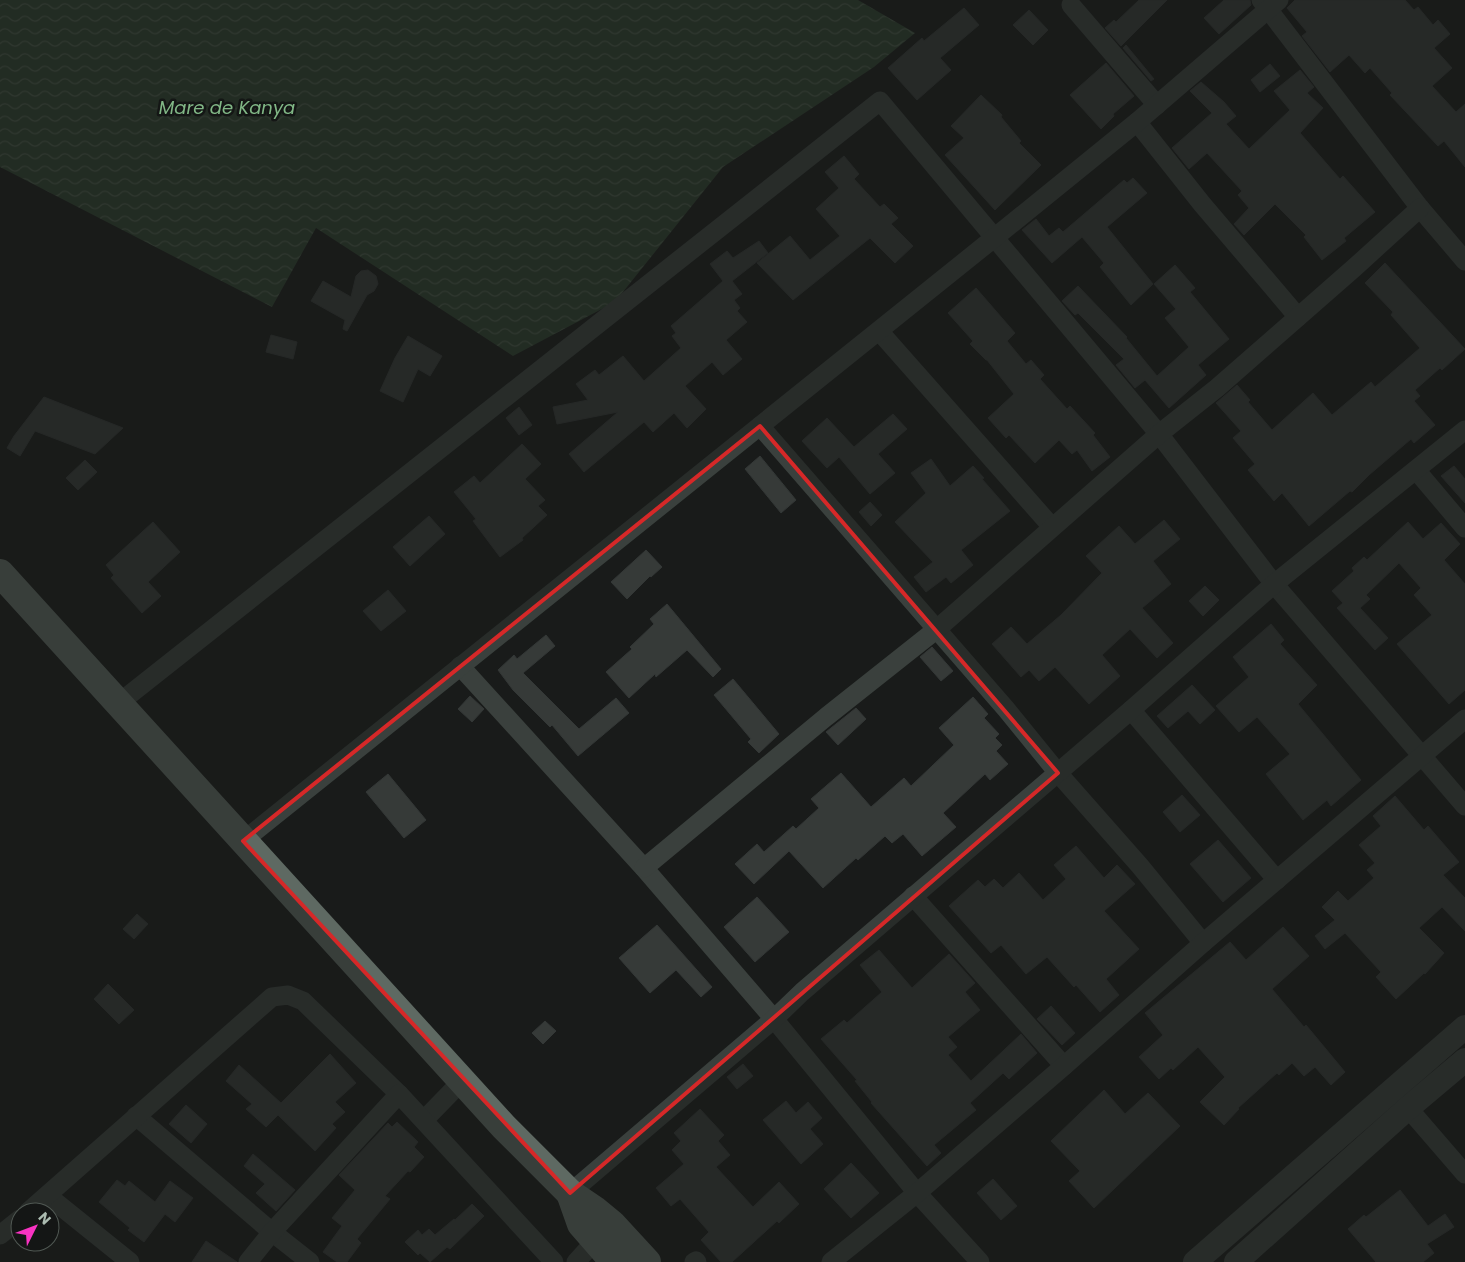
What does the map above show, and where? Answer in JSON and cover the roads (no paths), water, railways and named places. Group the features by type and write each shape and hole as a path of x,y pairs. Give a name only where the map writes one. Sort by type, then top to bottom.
{"highway":[{"path":"0,573 504,1126 570,1193 612,1224 646,1262"},
{"path":"570,1193 582,1224 614,1262"}],"street":[{"path":"243,841 879,331 1157,105 1270,3 1420,208 1465,262"},
{"path":"1071,5 1157,105"},
{"path":"119,703 880,101 1159,434 1274,584 1465,806"},
{"path":"1136,122 1202,204 1298,317"},
{"path":"644,868 826,717 937,629 1159,434 1217,388 1420,208"},
{"path":"879,331 1052,527"},
{"path":"760,426 937,629 1203,942"},
{"path":"570,1193 774,1020 802,992 1131,710 1274,584 1465,430"},
{"path":"1416,470 1465,528"},
{"path":"460,666 644,868 774,1020 917,1193 980,1262"},
{"path":"1131,710 1277,880"},
{"path":"831,1262 917,1193 1064,1066 1203,942 1465,719"},
{"path":"913,896 1064,1066"},
{"path":"40,1202 272,997 281,995 296,996 399,1094 554,1262"},
{"path":"1195,1262 1465,1027"},
{"path":"1236,1262 1408,1108 1465,1060"},
{"path":"424,1120 462,1080"},
{"path":"248,1262 272,1232 399,1094"},
{"path":"1408,1108 1465,1174"},
{"path":"136,1116 310,1262"},
{"path":"48,1196 130,1262"},
{"path":"0,1235 10,1227"},
{"path":"576,1262 595,1240"}],"water":[{"name":"Mare de Kanya","path":"0,0 858,0 915,33 874,67 723,167 615,302 513,356 316,228 272,307 0,167"}]}
